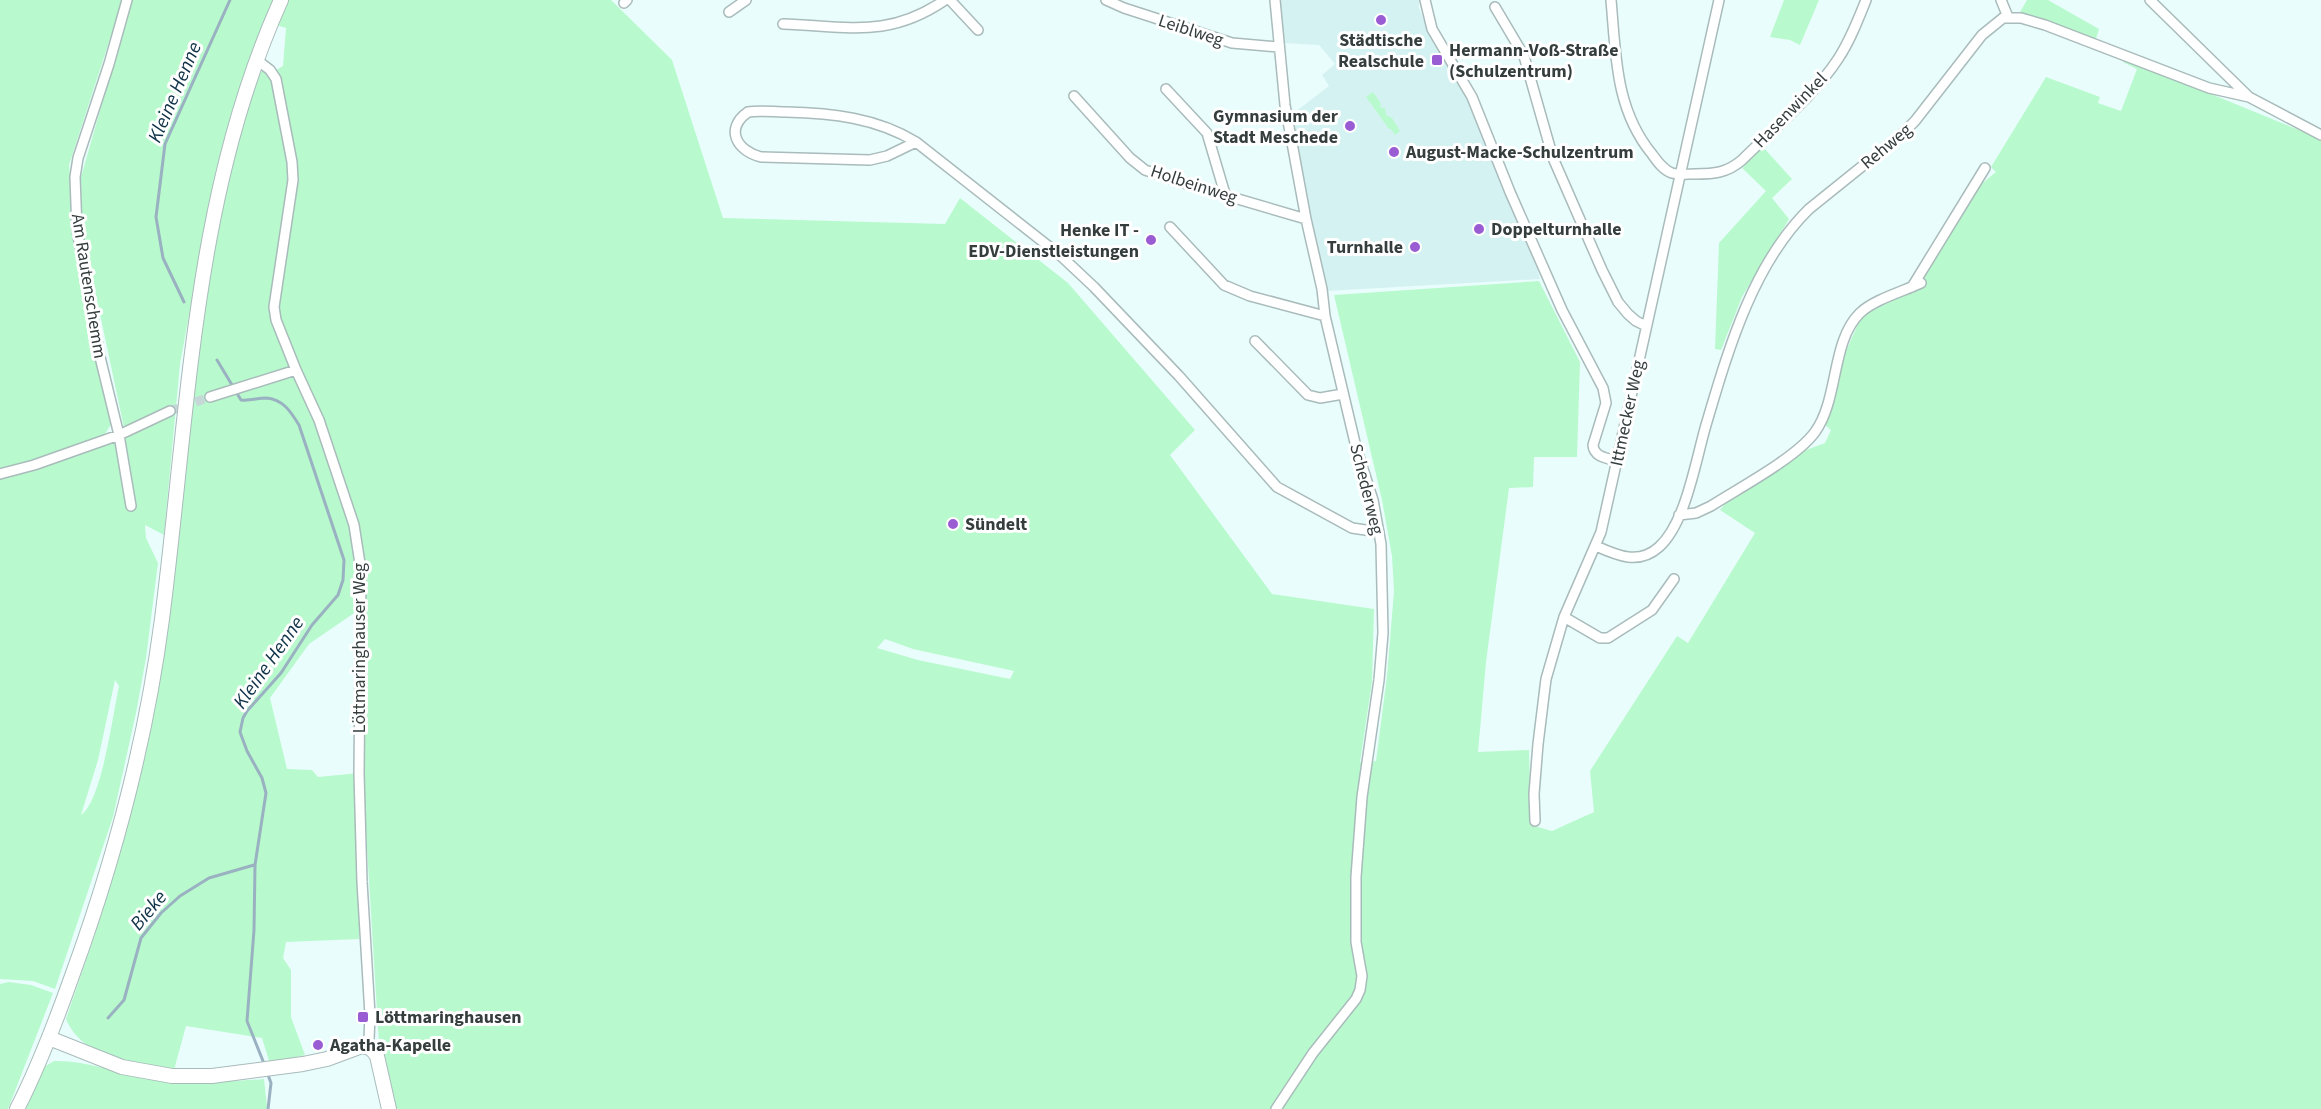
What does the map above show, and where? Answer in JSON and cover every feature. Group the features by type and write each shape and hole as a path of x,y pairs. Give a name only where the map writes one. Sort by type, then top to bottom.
{"main road":[{"path":"17,1109 49,1038 102,889 139,750 162,620 182,424 203,272 226,160 242,102 281,0"},
{"path":"49,1038 122,1067 172,1076 212,1076 303,1064 367,1046 373,1049 377,1056 389,1109"}],"street":[{"name":"Am Rautenschemm","path":"127,0 110,64 78,158 75,177 77,230 100,357 119,435 131,506"},
{"path":"729,12 746,0"},
{"path":"783,24 878,28 919,16 945,0"},
{"path":"950,0 978,30"},
{"name":"Leiblweg","path":"1106,0 1232,43 1278,47"},
{"name":"Schederweg","path":"1275,0 1285,105 1306,219 1343,394 1356,447 1373,500 1379,532 1383,580 1383,633 1379,681 1362,797 1356,877 1356,942 1361,983 1356,999 1318,1045 1276,1109"},
{"path":"1611,0 1618,81 1627,113 1641,140 1659,164 1668,171 1680,175"},
{"name":"Ittmecker Weg","path":"1535,821 1534,794 1545,690 1564,617 1596,546 1617,461 1719,0"},
{"name":"Hasenwinkel","path":"1680,175 1722,172 1742,160 1805,97 1836,61 1852,34 1866,0"},
{"path":"2001,0 2008,17 2020,18 2045,26 2209,88 2249,97"},
{"path":"2150,0 2229,80 2249,97 2321,135"},
{"path":"1425,3 1432,29 1472,97 1557,300 1603,388 1606,403 1593,445 1594,451 1598,455 1617,461"},
{"path":"1495,7 1524,56 1553,158 1602,270 1618,302 1636,321 1646,326"},
{"name":"Rehweg","path":"1596,546 1620,556 1641,557 1654,551 1673,530 1736,330 1752,292 1779,246 1809,209 1901,135 1915,121 1983,35 1994,24 2008,17"},
{"name":"Löttmaringhauser Weg","path":"257,60 270,70 276,80 292,162 292,190 274,307 276,320 319,420 354,525 361,570 359,762 362,882 370,1015 367,1046"},
{"path":"1166,89 1207,133 1225,194"},
{"name":"Holbeinweg","path":"1074,96 1130,158 1141,167 1160,175 1306,219"},
{"path":"916,142 887,156 870,160 761,157 742,149 735,131 738,122 748,112 795,112 858,118 897,131 916,142 1060,256 1094,287 1194,392 1277,487 1352,528 1379,532"},
{"path":"1679,515 1696,513 1711,506 1804,444 1822,421 1842,348 1853,321 1866,308 1917,285 1985,168"},
{"path":"1170,227 1184,249 1217,279 1233,290 1325,316"},
{"path":"1255,341 1311,397 1320,398 1343,394"},
{"path":"210,398 296,370"},
{"path":"0,474 34,465 119,435 170,411"},
{"path":"1564,617 1600,638 1608,638 1652,610 1674,579"}],"shaded area":[{"name":"August-Macke-Schulzentrum","path":"1280,0 1419,0 1419,8 1428,31 1467,94 1534,258 1540,279 1326,291 1291,115 1329,86 1322,75 1335,64 1319,45 1283,43"}],"green space":[{"path":"0,0 276,0 232,111 215,174 180,364 164,535 145,525 146,538 158,563 146,658 113,817 55,989 33,981 0,979","holes":["130,6 81,177 82,229 126,437 103,437 112,423 74,219 69,165 120,8","115,680 119,686 101,775 95,793 81,815 98,760"]},
{"path":"288,0 611,0 672,60 723,218 945,224 960,198 1068,283 1195,430 1170,455 1272,594 1374,609 1372,682 1360,762 1376,761 1387,676 1394,591 1392,556 1382,500 1334,295 1539,281 1580,362 1577,457 1534,457 1533,487 1509,488 1486,662 1478,752 1529,750 1531,825 1552,831 1594,812 1590,771 1677,636 1688,643 1755,533 1720,510 1737,489 1806,450 1825,443 1831,430 1825,425 1834,401 1843,358 1858,324 1865,314 1927,284 1922,273 1974,190 1996,172 1991,167 2046,77 2100,97 2098,103 2121,111 2137,69 2123,62 2123,58 2321,139 2321,1109 391,1109 379,1044 359,716 360,609 309,644 270,698 287,769 312,770 318,777 359,773 359,939 286,942 283,958 291,970 291,1017 305,1055 270,1064 262,1038 186,1026 174,1070 128,1062 97,1051 84,1043 66,1019 96,931 125,829 176,548 207,284 223,193 259,73 263,71 269,74 283,66 286,28 276,25","holes":["885,639 913,649 1014,671 1010,679 918,660 877,648"]},
{"path":"1784,0 1819,0 1800,45 1790,40 1770,37"},
{"path":"2027,0 2048,0 2099,29 2095,42 2019,14"},
{"path":"1373,92 1381,108 1385,108 1386,115 1392,118 1400,131 1395,135 1366,97"},
{"path":"1763,147 1792,179 1772,198 1789,219 1742,297 1721,350 1715,349 1719,243 1766,191 1742,168"},
{"path":"9,982 31,985 53,993 8,1109 0,1109 0,984"},
{"path":"54,1061 102,1067 137,1076 178,1082 264,1079 267,1107 266,1109 26,1109 44,1067"}],"waterway":[{"name":"Kleine Henne","path":"184,302 163,258 156,217 165,144 230,0"},
{"name":"Kleine Henne","path":"217,360 241,400 272,399 286,407 296,420 344,560 343,580 338,595 312,625 281,673 247,711 240,732 247,751 262,778 266,793 255,865 254,930 247,1021 265,1066"},
{"name":"Bieke","path":"108,1018 124,1000 141,938 161,913 180,896 209,878 254,865"},
{"name":"Kleine Henne","path":"267,1072 271,1083 268,1109"}],"tunnel":[{"path":"170,411 210,397"}],"place":[{"name":"Städtische Realschule","path":"1381,20"},
{"name":"Hermann-Voß-Straße (Schulzentrum)","path":"1437,60"},
{"name":"Gymnasium der Stadt Meschede","path":"1350,126"},
{"name":"August-Macke-Schulzentrum","path":"1394,152"},
{"name":"Doppelturnhalle","path":"1479,229"},
{"name":"Henke IT - EDV-Dienstleistungen","path":"1151,240"},
{"name":"Turnhalle","path":"1415,247"},
{"name":"Sündelt","path":"953,524"},
{"name":"Löttmaringhausen","path":"363,1017"},
{"name":"Agatha-Kapelle","path":"318,1045"}]}
